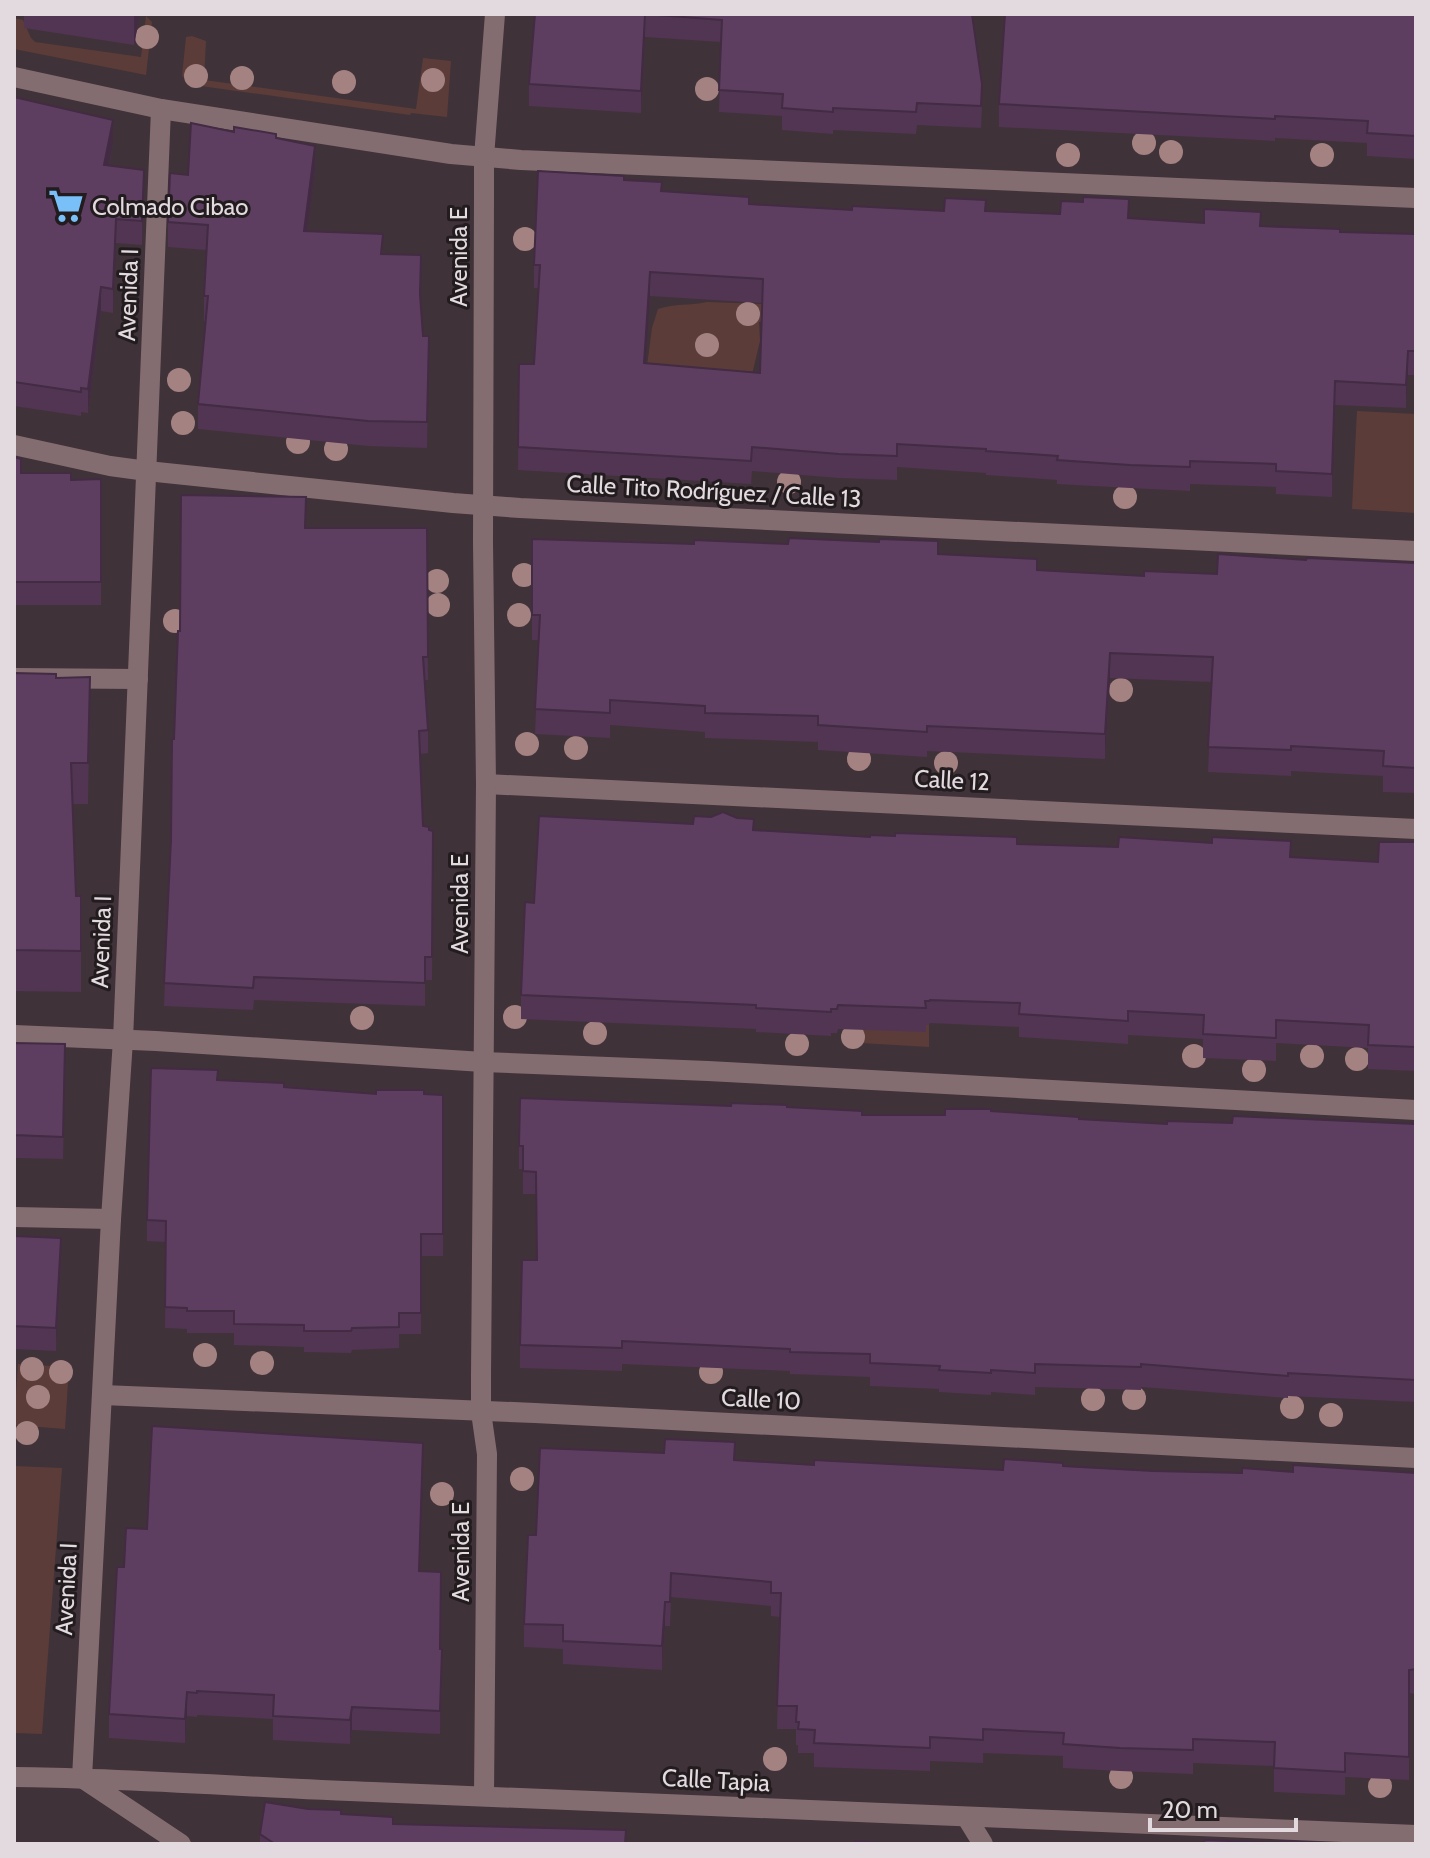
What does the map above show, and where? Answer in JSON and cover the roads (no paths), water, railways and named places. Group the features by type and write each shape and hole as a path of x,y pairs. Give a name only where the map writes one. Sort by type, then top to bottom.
{"street":[{"name":"Avenida E","path":"484,1795 487,1454 481,1412 486,784 484,157 495,14"},
{"path":"14,77 161,109 484,157 1416,198"},
{"name":"Avenida I","path":"82,1778 123,1040 161,109"},
{"name":"Calle Tito Rodríguez / Calle 13","path":"14,445 147,471 483,505 1416,551"},
{"path":"14,678 138,679"},
{"name":"Calle 12","path":"486,784 1416,829"},
{"path":"14,1035 1416,1110"},
{"path":"14,1217 111,1219"},
{"name":"Calle 10","path":"103,1395 1416,1458"},
{"name":"Calle Tapia","path":"14,1777 1416,1835"},
{"path":"82,1778 181,1844"},
{"path":"967,1818 983,1844"}],"place":[{"name":"Colmado Cibao","path":"66,206"}]}
